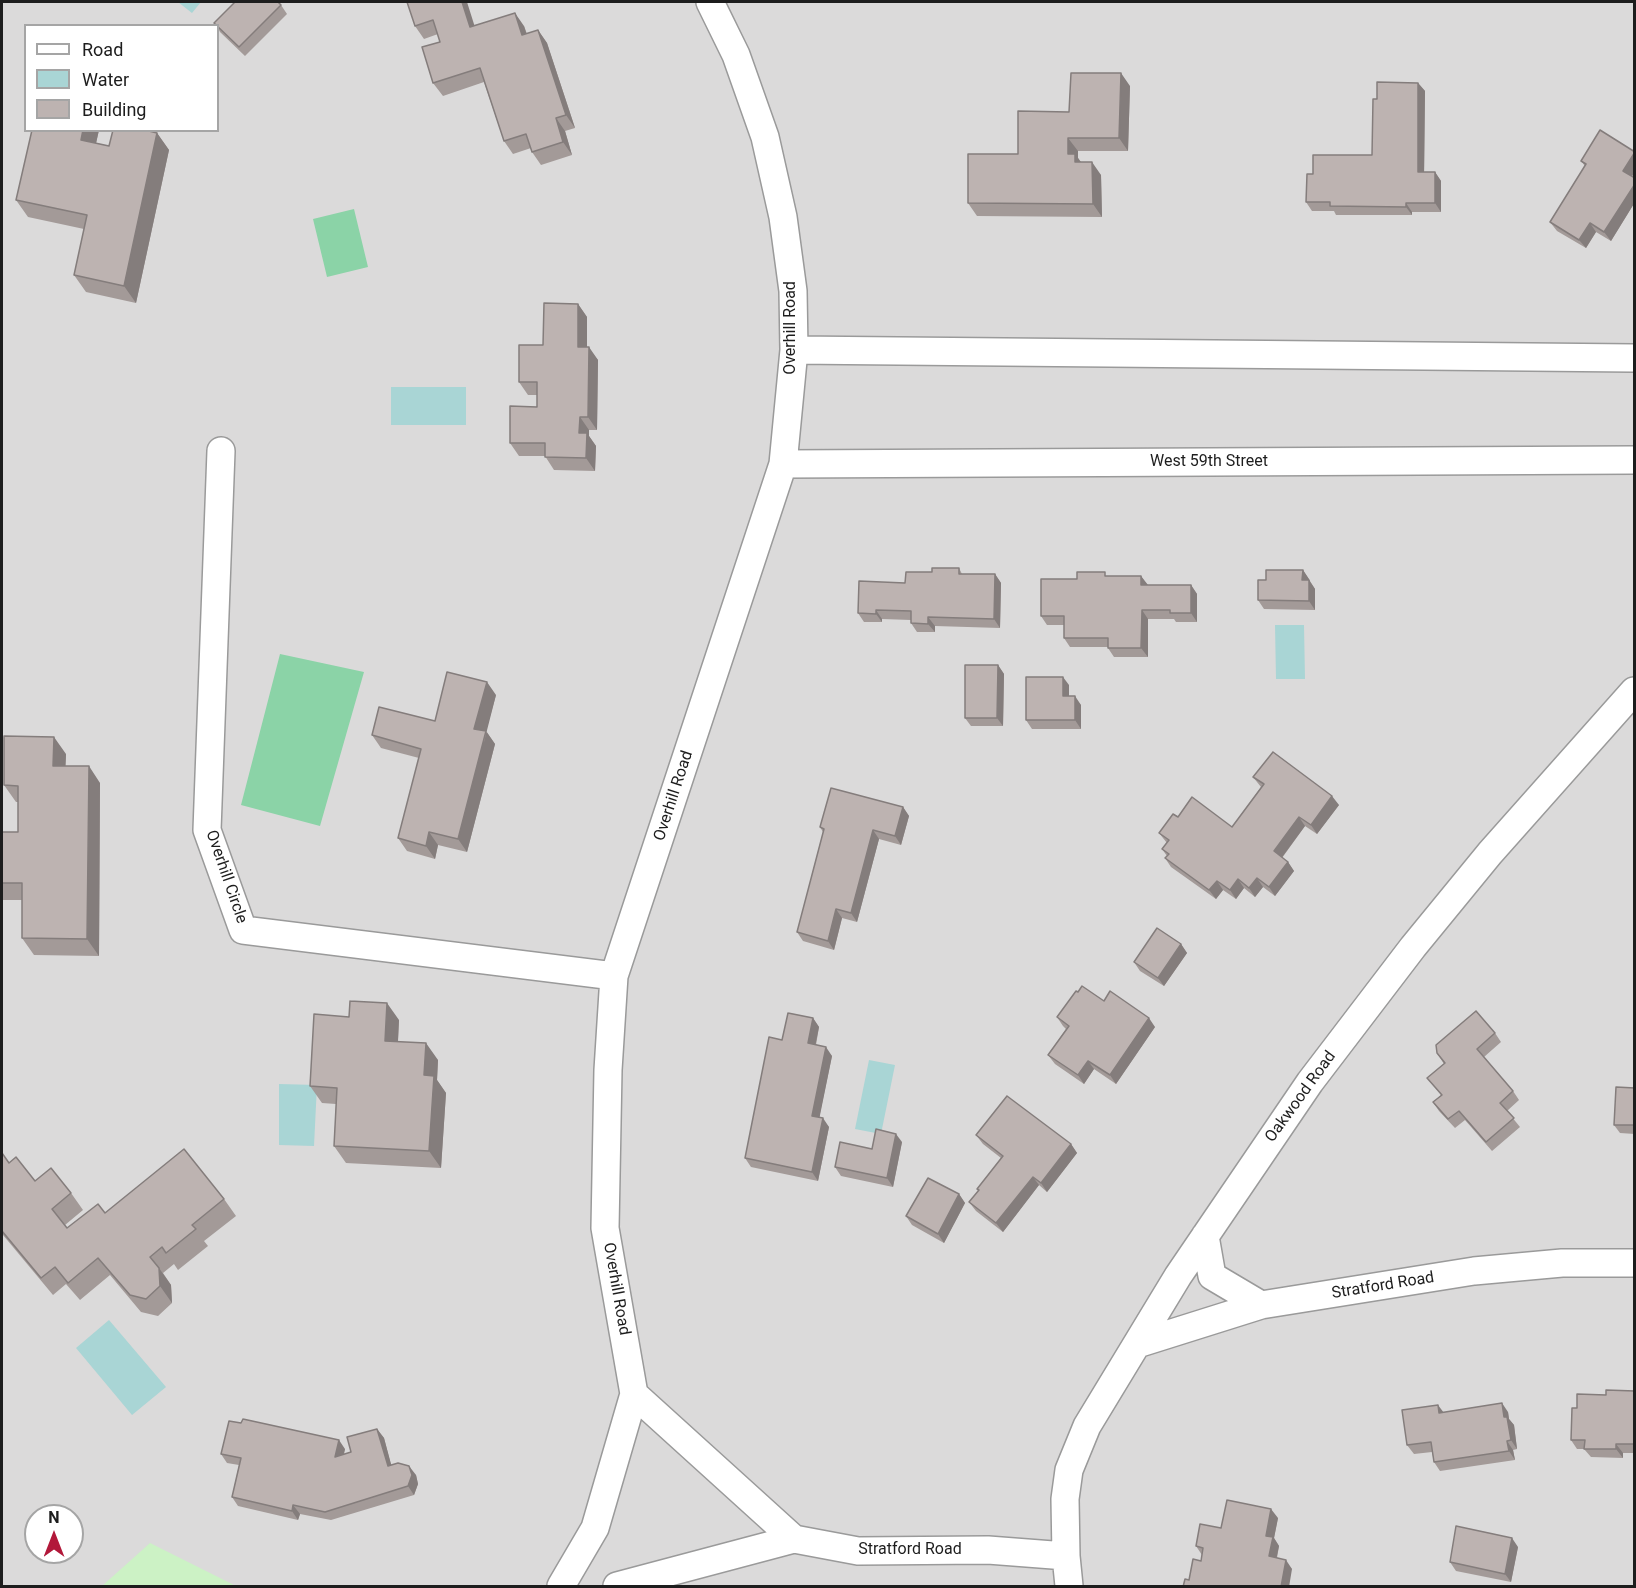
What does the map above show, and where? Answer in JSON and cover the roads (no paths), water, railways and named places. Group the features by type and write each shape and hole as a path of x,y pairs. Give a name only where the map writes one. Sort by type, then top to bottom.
{"street":[{"name":"Overhill Road","path":"634,1394 605,1228 608,1070 614,976 783,464 795,350 793,291 783,218 765,137 736,55 710,2"},
{"path":"795,350 1635,358"},
{"name":"Overhill Circle","path":"221,451 207,830 243,930 614,976"},
{"name":"West 59th Street","path":"783,464 1635,460"},
{"name":"Oakwood Road","path":"1070,1587 1066,1556 1065,1499 1069,1470 1087,1426 1178,1276 1310,1082 1413,947 1497,845 1635,691"},
{"path":"1205,1236 1212,1276 1261,1305"},
{"name":"Stratford Road","path":"1137,1344 1261,1305 1474,1271 1562,1263 1635,1263"},
{"path":"561,1587 595,1528 634,1394 795,1539"},
{"name":"Stratford Road","path":"617,1587 795,1539 858,1551 988,1550 1066,1556"}],"water":[{"path":"178,2 201,2 192,13"},
{"path":"391,387 466,387 466,425 391,425"},
{"path":"1275,625 1304,625 1305,679 1276,679"},
{"path":"869,1060 895,1065 881,1134 855,1129"},
{"path":"279,1084 317,1085 314,1146 279,1145"},
{"path":"109,1320 166,1387 132,1415 76,1348"}]}
